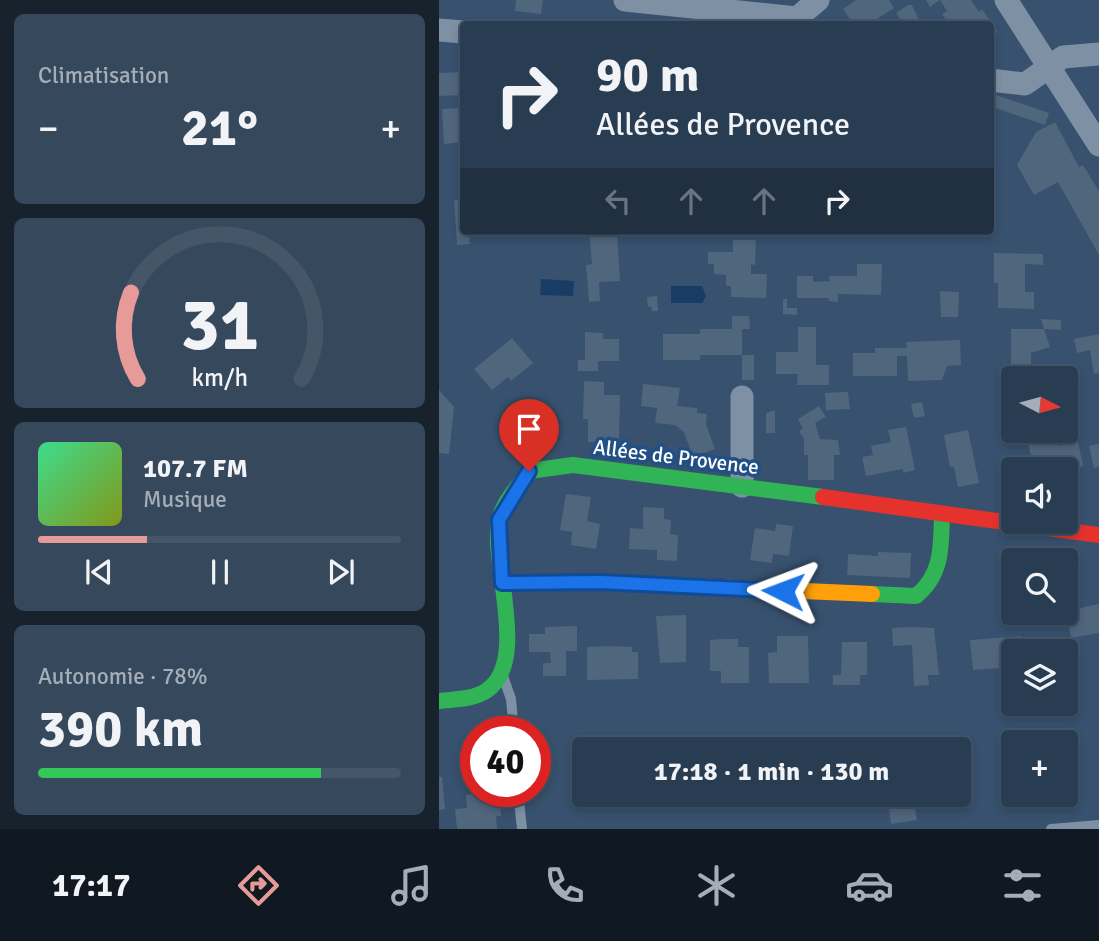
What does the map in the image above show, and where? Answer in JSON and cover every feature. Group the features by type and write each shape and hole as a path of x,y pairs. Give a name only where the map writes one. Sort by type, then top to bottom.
{"street":[{"path":"625,0 797,18 818,0"},
{"path":"1006,0 1099,145"},
{"path":"439,30 460,32"},
{"path":"994,80 1025,84 1063,57 1099,54"},
{"path":"742,397 742,486"},
{"name":"Allées de Provence","path":"501,671 507,637 499,520 529,471 573,466 742,486 1099,535"},
{"path":"502,583 601,582 916,596 931,585 939,565 942,514"},
{"path":"439,701 464,698 490,690 501,671"}],"lane":[{"path":"501,671 511,699 513,716"},
{"path":"520,807 522,829"},
{"path":"1051,829 1099,825"}],"water":[{"path":"541,279 574,281 573,296 540,295"},
{"path":"671,286 702,286 706,296 702,303 671,303"}],"building":[{"path":"516,0 543,0 541,14 515,11"},
{"path":"856,0 889,0 894,8 874,21 851,21 843,9"},
{"path":"926,0 940,0 930,7"},
{"path":"940,0 971,0 979,12 982,9 990,21 947,21 942,14 947,11"},
{"path":"912,5 920,21 902,21 896,13"},
{"path":"460,72 460,95 439,96 439,73"},
{"path":"994,94 1049,113 1045,125 994,107"},
{"path":"460,108 460,142 444,144 442,109"},
{"path":"1055,122 1079,167 1083,165 1099,191 1099,255 1058,182 1034,195 1017,165 1036,132"},
{"path":"454,200 460,200 460,235 469,235 470,244 457,245"},
{"path":"589,235 617,235 620,281 599,282 600,301 589,302 586,265 592,264"},
{"path":"733,240 756,240 755,265 751,264 751,274 767,274 766,298 731,297 731,286 726,286 726,275 714,274 714,264 708,264 708,252 733,252"},
{"path":"994,253 1043,254 1043,265 1025,264 1025,292 1034,292 1034,309 998,308 998,283 994,283"},
{"path":"857,264 882,264 881,295 838,294 838,302 829,301 829,298 797,298 797,276 813,276 813,282 830,281 829,276 857,276"},
{"path":"940,291 959,292 958,317 941,317"},
{"path":"657,296 658,311 652,311 651,306 648,307 647,297"},
{"path":"783,299 787,299 787,308 797,308 797,315 783,314"},
{"path":"732,316 749,316 750,329 742,329 742,355 700,355 700,360 663,360 663,334 700,334 700,329 732,329"},
{"path":"1041,319 1061,320 1061,330 1044,329"},
{"path":"798,327 816,327 816,365 829,365 829,385 797,385 798,374 776,374 776,352 798,352"},
{"path":"1011,329 1044,329 1050,347 1031,353 1031,366 1011,366"},
{"path":"585,332 603,333 603,339 619,339 619,361 598,361 598,371 578,371 578,360 585,360"},
{"path":"1099,334 1099,373 1094,374 1090,350 1077,353 1074,339"},
{"path":"512,338 533,363 511,381 508,377 492,390 474,369"},
{"path":"960,340 961,365 947,366 942,380 908,381 907,356 897,356 897,376 853,376 853,353 875,353 875,348 907,348 906,342"},
{"path":"742,355 754,355 754,380 742,380"},
{"path":"584,381 604,382 604,395 620,395 619,442 588,442 588,419 583,419"},
{"path":"643,384 680,388 677,406 697,408 697,413 707,414 706,424 715,449 693,457 684,432 675,425 655,423 657,408 641,406"},
{"path":"439,390 454,407 449,454 439,453"},
{"path":"848,392 850,409 826,410 825,393"},
{"path":"922,402 925,416 914,418 911,404"},
{"path":"819,406 826,417 815,423 820,439 838,440 840,455 834,455 834,480 808,480 808,455 804,455 804,439 799,431 803,429 798,419"},
{"path":"775,410 775,433 766,433 766,413"},
{"path":"906,427 915,470 903,473 903,469 866,476 862,457 873,455 871,446 891,442 888,430"},
{"path":"968,430 979,483 958,487 954,467 950,467 944,435"},
{"path":"1078,442 1083,466 1078,467 1078,457 1032,457 1028,443 1057,443 1058,446"},
{"path":"1099,444 1099,467 1094,468 1089,446"},
{"path":"566,494 591,497 587,521 600,524 596,549 571,545 572,532 560,530"},
{"path":"643,507 664,508 664,519 671,520 670,534 678,535 677,561 657,560 657,550 629,549 630,528 643,529"},
{"path":"776,524 793,526 789,556 773,554 772,563 750,560 755,528 775,531"},
{"path":"878,552 911,553 910,578 847,575 848,554 878,556"},
{"path":"1099,604 1099,633 1071,638 1069,625 1078,625 1078,608"},
{"path":"686,615 686,662 660,663 656,616"},
{"path":"577,626 577,651 566,651 566,676 543,676 543,663 551,663 550,652 529,652 529,634 545,634 545,627"},
{"path":"892,628 934,628 939,675 928,675 929,685 914,686 912,645 893,646"},
{"path":"777,636 808,636 809,683 769,683 768,653 777,652"},
{"path":"1021,636 1021,639 1001,639 1001,668 973,670 970,640"},
{"path":"738,639 738,647 749,647 749,683 721,683 721,671 710,671 710,640"},
{"path":"842,642 867,642 867,675 860,675 860,685 833,685 833,675 841,675"},
{"path":"587,647 632,647 632,652 638,652 638,679 587,680"},
{"path":"439,777 442,777 445,809 439,810"},
{"path":"500,807 501,816 496,816 497,829 457,829 455,809"},
{"path":"889,807 915,807 917,820 891,824"}],"traffic: fast":[{"path":"439,701 481,694 499,677 505,659 507,637 498,540 499,521 507,501 529,471 573,465 823,497"},
{"path":"872,594 916,596 925,587 939,559 942,514"}],"traffic: slow":[{"path":"502,583 601,582 872,594"}],"traffic: jam":[{"path":"823,497 1099,535"}],"route":[{"path":"529,471 499,520 502,583 601,582 783,591"}]}
